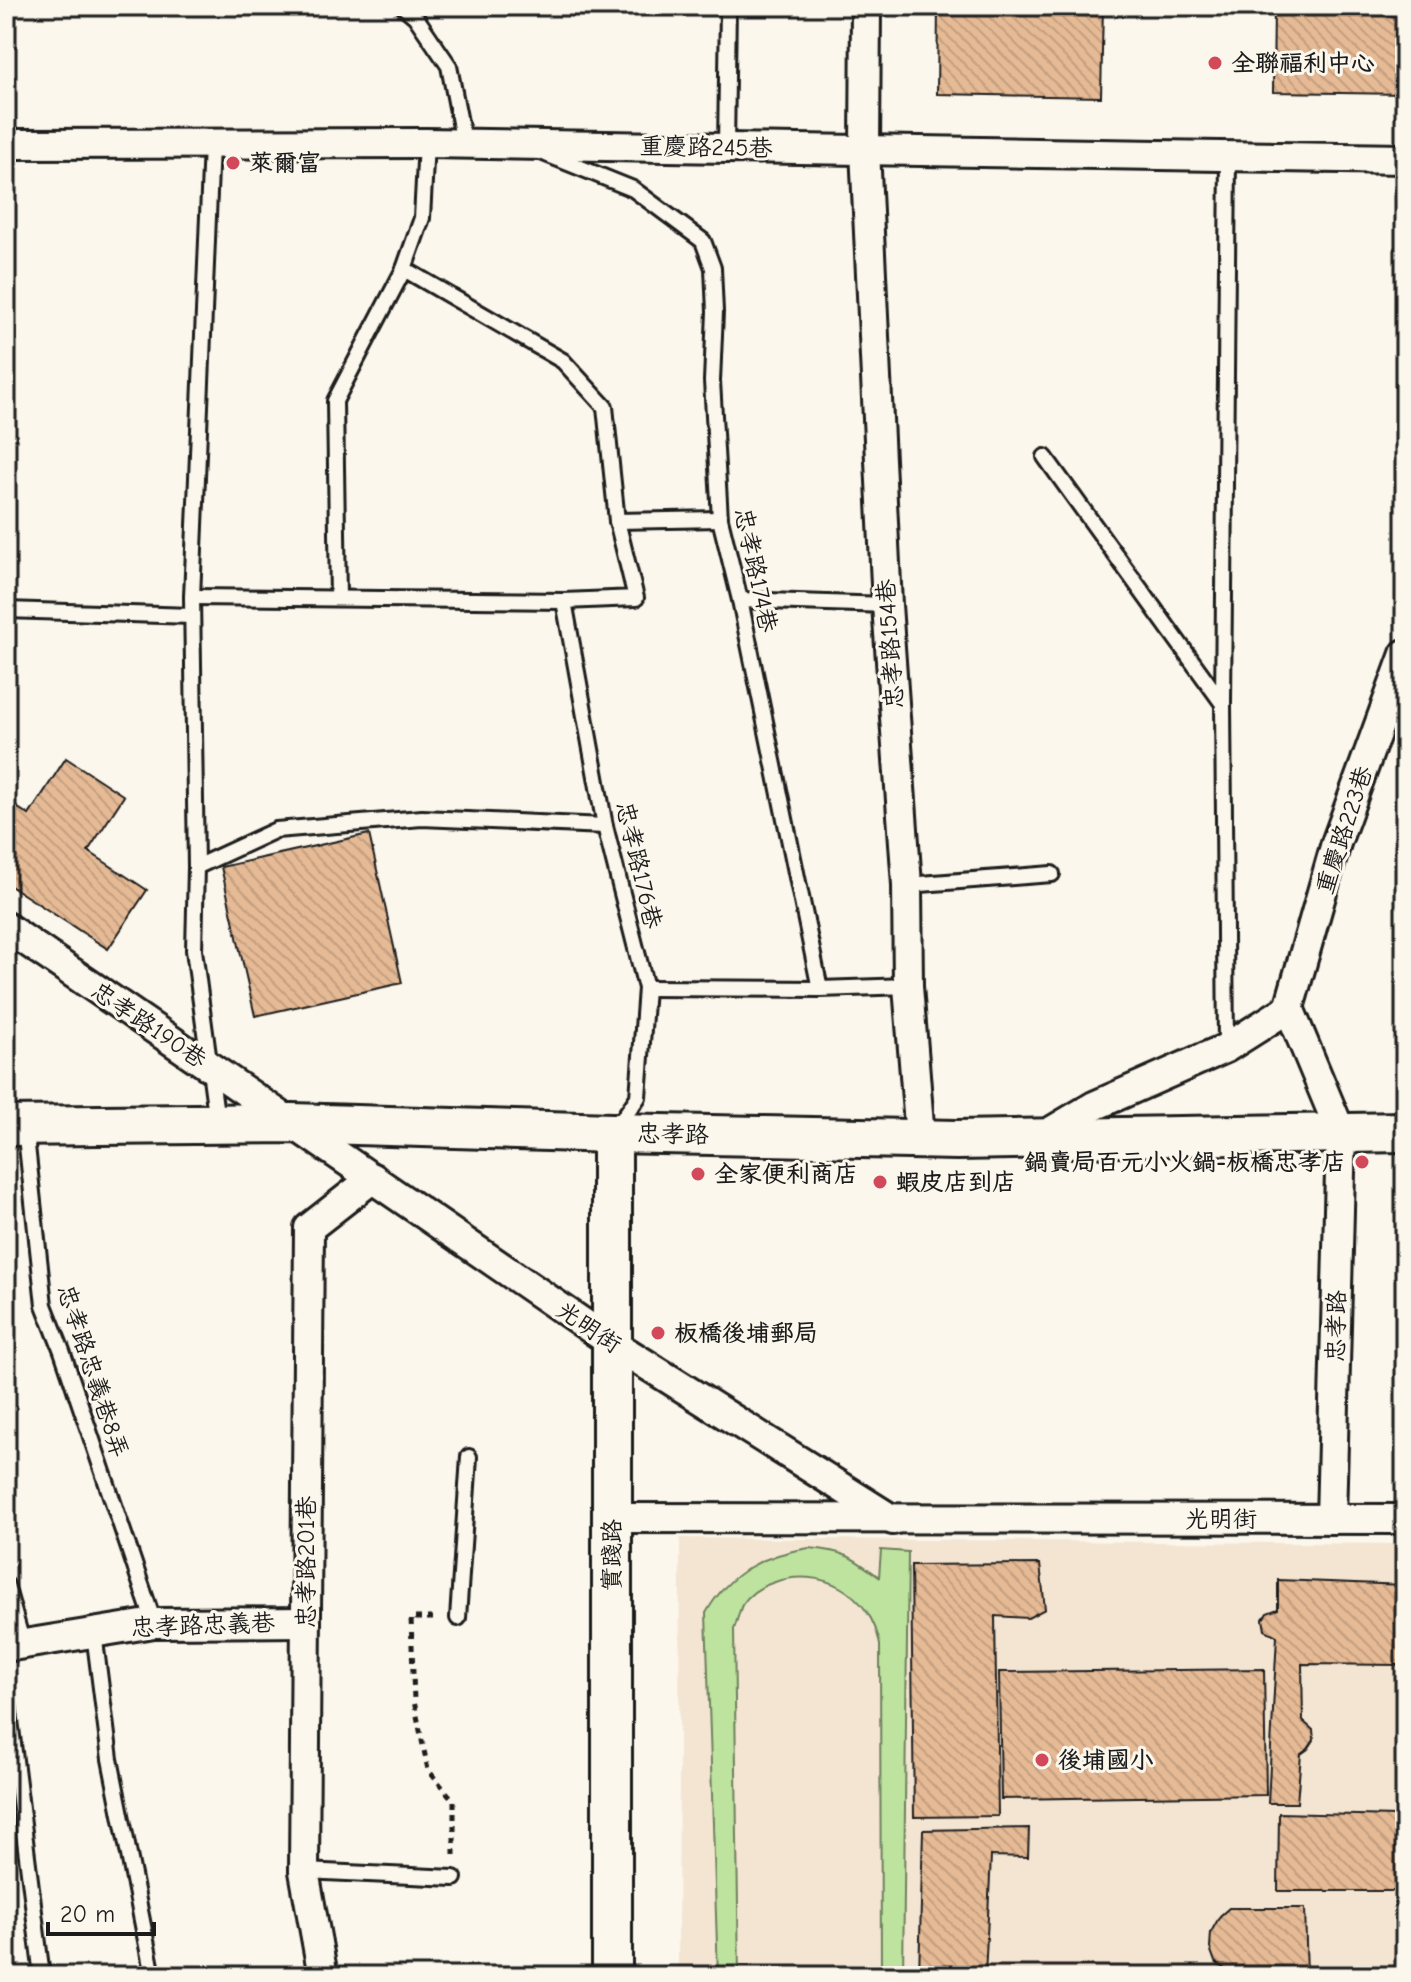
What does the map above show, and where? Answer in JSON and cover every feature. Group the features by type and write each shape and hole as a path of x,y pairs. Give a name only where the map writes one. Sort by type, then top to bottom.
{"street":[{"name":"忠孝路154巷","path":"866,6 865,150 887,605 907,885 908,986 920,1138"},
{"name":"重慶路245巷","path":"6,144 464,143 1405,159"},
{"name":"重慶路223巷","path":"1289,1008 1336,843 1405,654"},
{"name":"忠孝路190巷","path":"6,927 292,1123"},
{"path":"1040,1138 1094,1106 1226,1048 1289,1008 1341,1133"},
{"name":"忠孝路","path":"15,1126 292,1123 957,1140 1405,1132"},
{"name":"光明街","path":"292,1123 612,1343 893,1520"},
{"name":"實踐路","path":"612,1133 612,1976"},
{"name":"忠孝路","path":"1331,1519 1341,1133"},
{"name":"忠孝路201巷","path":"323,1976 304,1871 309,1228 373,1178"},
{"name":"光明街","path":"612,1518 1405,1519"},
{"name":"忠孝路忠義巷","path":"14,1646 154,1623 306,1622"}],"lane":[{"path":"403,6 415,16 449,66 464,143"},
{"path":"726,147 728,6"},
{"path":"338,598 335,401 404,269 422,218 426,143"},
{"name":"忠孝路174巷","path":"522,144 633,189 703,241 713,268 712,381 720,519 740,600 820,989"},
{"path":"211,145 192,597 196,867 194,950 212,1067 217,1124"},
{"path":"1226,1048 1223,704 1228,156"},
{"path":"192,597 564,601 636,598 617,521 605,407 563,361 404,269"},
{"path":"1045,457 1223,704"},
{"path":"617,521 720,519"},
{"path":"740,600 887,605"},
{"name":"忠孝路176巷","path":"564,601 605,826 646,988 638,1097 612,1133"},
{"path":"6,610 192,616"},
{"path":"196,867 276,830 422,818 605,826"},
{"path":"907,885 1052,874"},
{"path":"646,988 908,986"},
{"name":"忠孝路忠義巷8弄","path":"15,1126 44,1305 154,1623"},
{"path":"458,1618 469,1457"},
{"path":"6,1585 14,1646"},
{"path":"94,1633 110,1759 153,1976"},
{"path":"6,1688 42,1976"},
{"path":"304,1871 454,1878"}],"path":[{"path":"454,1878 454,1801 428,1770 414,1701 411,1618 458,1618"}],"shaded area":[{"name":"後埔國小","path":"680,1538 1405,1544 1405,1976 678,1976"}],"green space":[{"path":"809,1548 847,1556 879,1577 881,1550 908,1552 903,1976 881,1976 880,1645 875,1627 855,1598 841,1588 825,1581 790,1578 763,1587 748,1597 734,1629 739,1976 718,1976 706,1613 725,1587 749,1568 777,1555"}],"building":[{"path":"938,6 1103,6 1101,97 937,94"},
{"path":"1274,6 1405,6 1405,94 1273,92"},
{"path":"66,758 124,796 88,851 147,890 108,949 6,883 6,800 29,815"},
{"path":"369,834 402,983 255,1016 221,867"},
{"path":"1040,1564 1045,1609 1028,1618 995,1616 998,1816 914,1817 911,1565"},
{"path":"1278,1580 1405,1585 1405,1697 1398,1696 1399,1665 1302,1664 1303,1721 1313,1730 1314,1740 1301,1754 1297,1803 1268,1803 1277,1636 1265,1630 1263,1619 1267,1613 1278,1609"},
{"path":"1264,1669 1266,1795 1001,1799 999,1672"},
{"path":"1405,1785 1405,1891 1278,1891 1279,1813 1396,1816 1395,1798 1398,1789"},
{"path":"1029,1828 1028,1857 991,1856 985,1976 919,1976 923,1830"},
{"path":"1229,1908 1305,1908 1307,1976 1234,1976 1215,1962 1210,1948 1211,1932"}],"place":[{"name":"全聯福利中心","path":"1215,63"},
{"name":"萊爾富","path":"233,163"},
{"name":"鍋賣局百元小火鍋-板橋忠孝店","path":"1362,1162"},
{"name":"全家便利商店","path":"698,1174"},
{"name":"蝦皮店到店","path":"880,1182"},
{"name":"板橋後埔郵局","path":"658,1333"},
{"name":"後埔國小","path":"1042,1760"}]}
